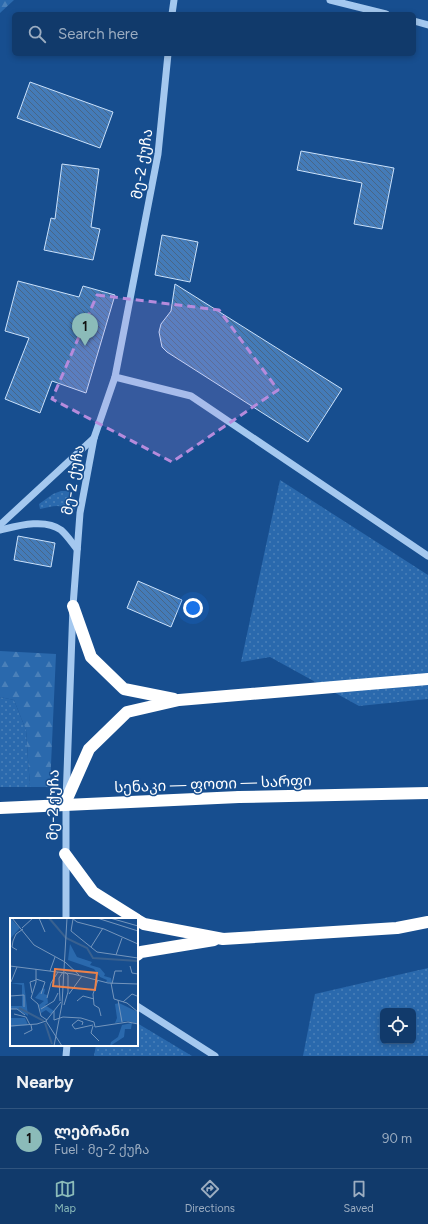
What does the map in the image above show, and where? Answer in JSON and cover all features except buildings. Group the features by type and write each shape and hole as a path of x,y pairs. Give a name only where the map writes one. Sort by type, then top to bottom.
{"highway":[{"path":"73,606 91,657 124,689 179,700"},
{"path":"66,800 89,748 127,712 179,700 428,679"},
{"name":"სენაკი — ფოთი — სარფი","path":"0,808 239,797 428,793"},
{"path":"65,854 92,892 135,918"},
{"path":"138,920 144,924 223,939"},
{"path":"138,954 141,952 223,939 397,928 428,922"}],"street":[{"path":"172,12 174,0"},
{"path":"330,0 378,12"},
{"path":"416,21 428,24"},
{"name":"მე-2 ქუჩა","path":"66,918 66,800 73,606 80,513 94,438 115,377 158,154 168,56"},
{"path":"115,377 191,396 428,556"},
{"path":"0,525 94,438"},
{"path":"0,530 18,526 45,524 60,529 77,549"},
{"path":"138,1007 215,1056"}],"highlighted area":[{"path":"97,295 219,310 278,390 172,462 52,399"}],"green space":[{"path":"0,0 14,0 0,13"},
{"path":"280,480 428,575 428,699 359,706 270,657 241,662"},
{"path":"61,491 69,491 73,497 75,504 73,514 60,506 40,509 39,504 53,494"},
{"path":"0,651 56,654 50,787 30,787 26,730 14,700 0,697"},
{"path":"0,697 14,700 26,730 30,787 0,787"},
{"path":"428,968 428,1056 303,1056 315,994"},
{"path":"138,1024 192,1056 94,1056 96,1046 138,1046"}],"place":[{"name":"ლებრანი","path":"85,346"}]}
